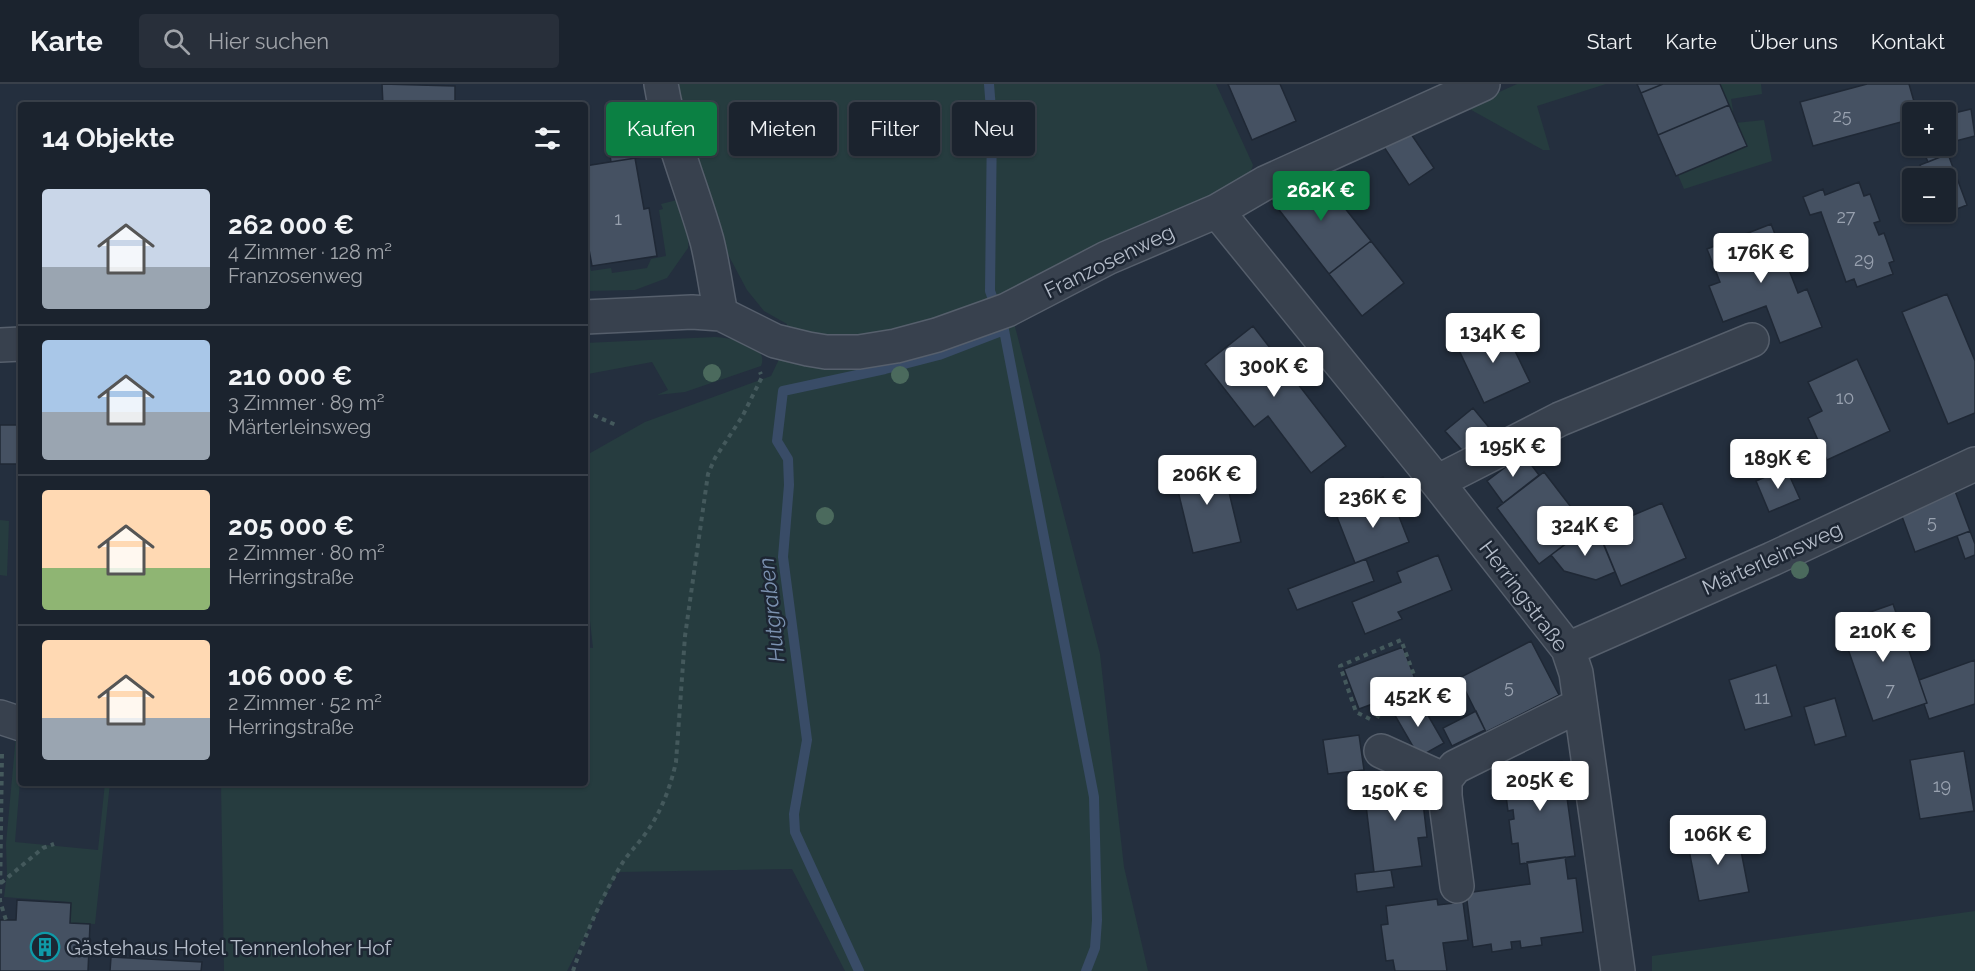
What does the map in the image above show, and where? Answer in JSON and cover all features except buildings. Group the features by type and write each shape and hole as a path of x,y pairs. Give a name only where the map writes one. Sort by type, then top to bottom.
{"street":[{"path":"588,317 692,312 721,314 706,241 688,188 661,84"},
{"name":"Franzosenweg","path":"721,314 775,341 826,352 859,352 896,346 977,322 1007,310 1107,258 1217,211 1265,183 1445,92 1483,84"},
{"name":"Herringstraße","path":"1217,211 1437,482 1568,649 1576,673 1618,971"},
{"path":"1437,482 1560,419 1752,340"},
{"path":"0,345 18,344"},
{"name":"Märterleinsweg","path":"1568,649 1772,559 1975,464"},
{"path":"1457,886 1444,780 1455,767 1580,705"},
{"path":"1381,751 1444,780"}],"path":[{"path":"573,971 582,945 621,864 648,830 672,782 676,762 685,636 708,474 715,458 742,417 762,377 754,363"},
{"path":"588,414 616,425"},
{"path":"1376,719 1366,718 1356,712 1340,666 1401,640 1420,691 1384,706 1376,719 1381,751"},
{"path":"6,920 0,901 0,884 8,719"},
{"path":"0,884 43,848 54,844"}],"green space":[{"path":"677,84 1216,84 1253,165 1250,174 1193,206 1006,292 1100,654 1124,867 1148,971 845,971 792,869 618,872 567,971 224,971 221,786 588,786 588,647 593,648 588,603 588,454 645,422 771,376 782,353 787,324 764,311 747,290 715,230 698,180 693,156 717,156 717,102 681,102"},
{"path":"1517,84 1606,84 1537,106 1550,150 1543,150 1466,107"},
{"path":"1681,84 1761,84 1762,94 1731,99 1735,123 1764,120 1772,161 1684,189 1668,151"},
{"path":"677,200 689,235 688,248 667,278 635,290 588,291 588,256 591,271 611,268 612,273 647,268 651,259 666,256 659,210 663,209 661,204"},
{"path":"715,337 747,343 760,352 762,358 761,366 685,392 657,395 668,390 652,362 588,374 588,343"},
{"path":"0,520 9,521 7,576 0,575"},
{"path":"16,735 18,736 20,786 15,842 98,850 105,786 110,786 95,924 70,923 70,902 4,897 7,874 6,844"},
{"path":"1975,911 1975,971 1652,971 1652,956"}],"waterway":[{"name":"Hutgraben","path":"859,971 795,832 794,814 807,740 783,557 789,485 788,459 777,441 783,391 939,355 1004,330 990,291 992,122 989,84"},
{"name":"Hutgraben","path":"1004,330 1094,797 1097,920 1095,948 1086,971"}],"place":[{"name":"Gästehaus Hotel Tennenloher Hof","path":"45,947"}]}
